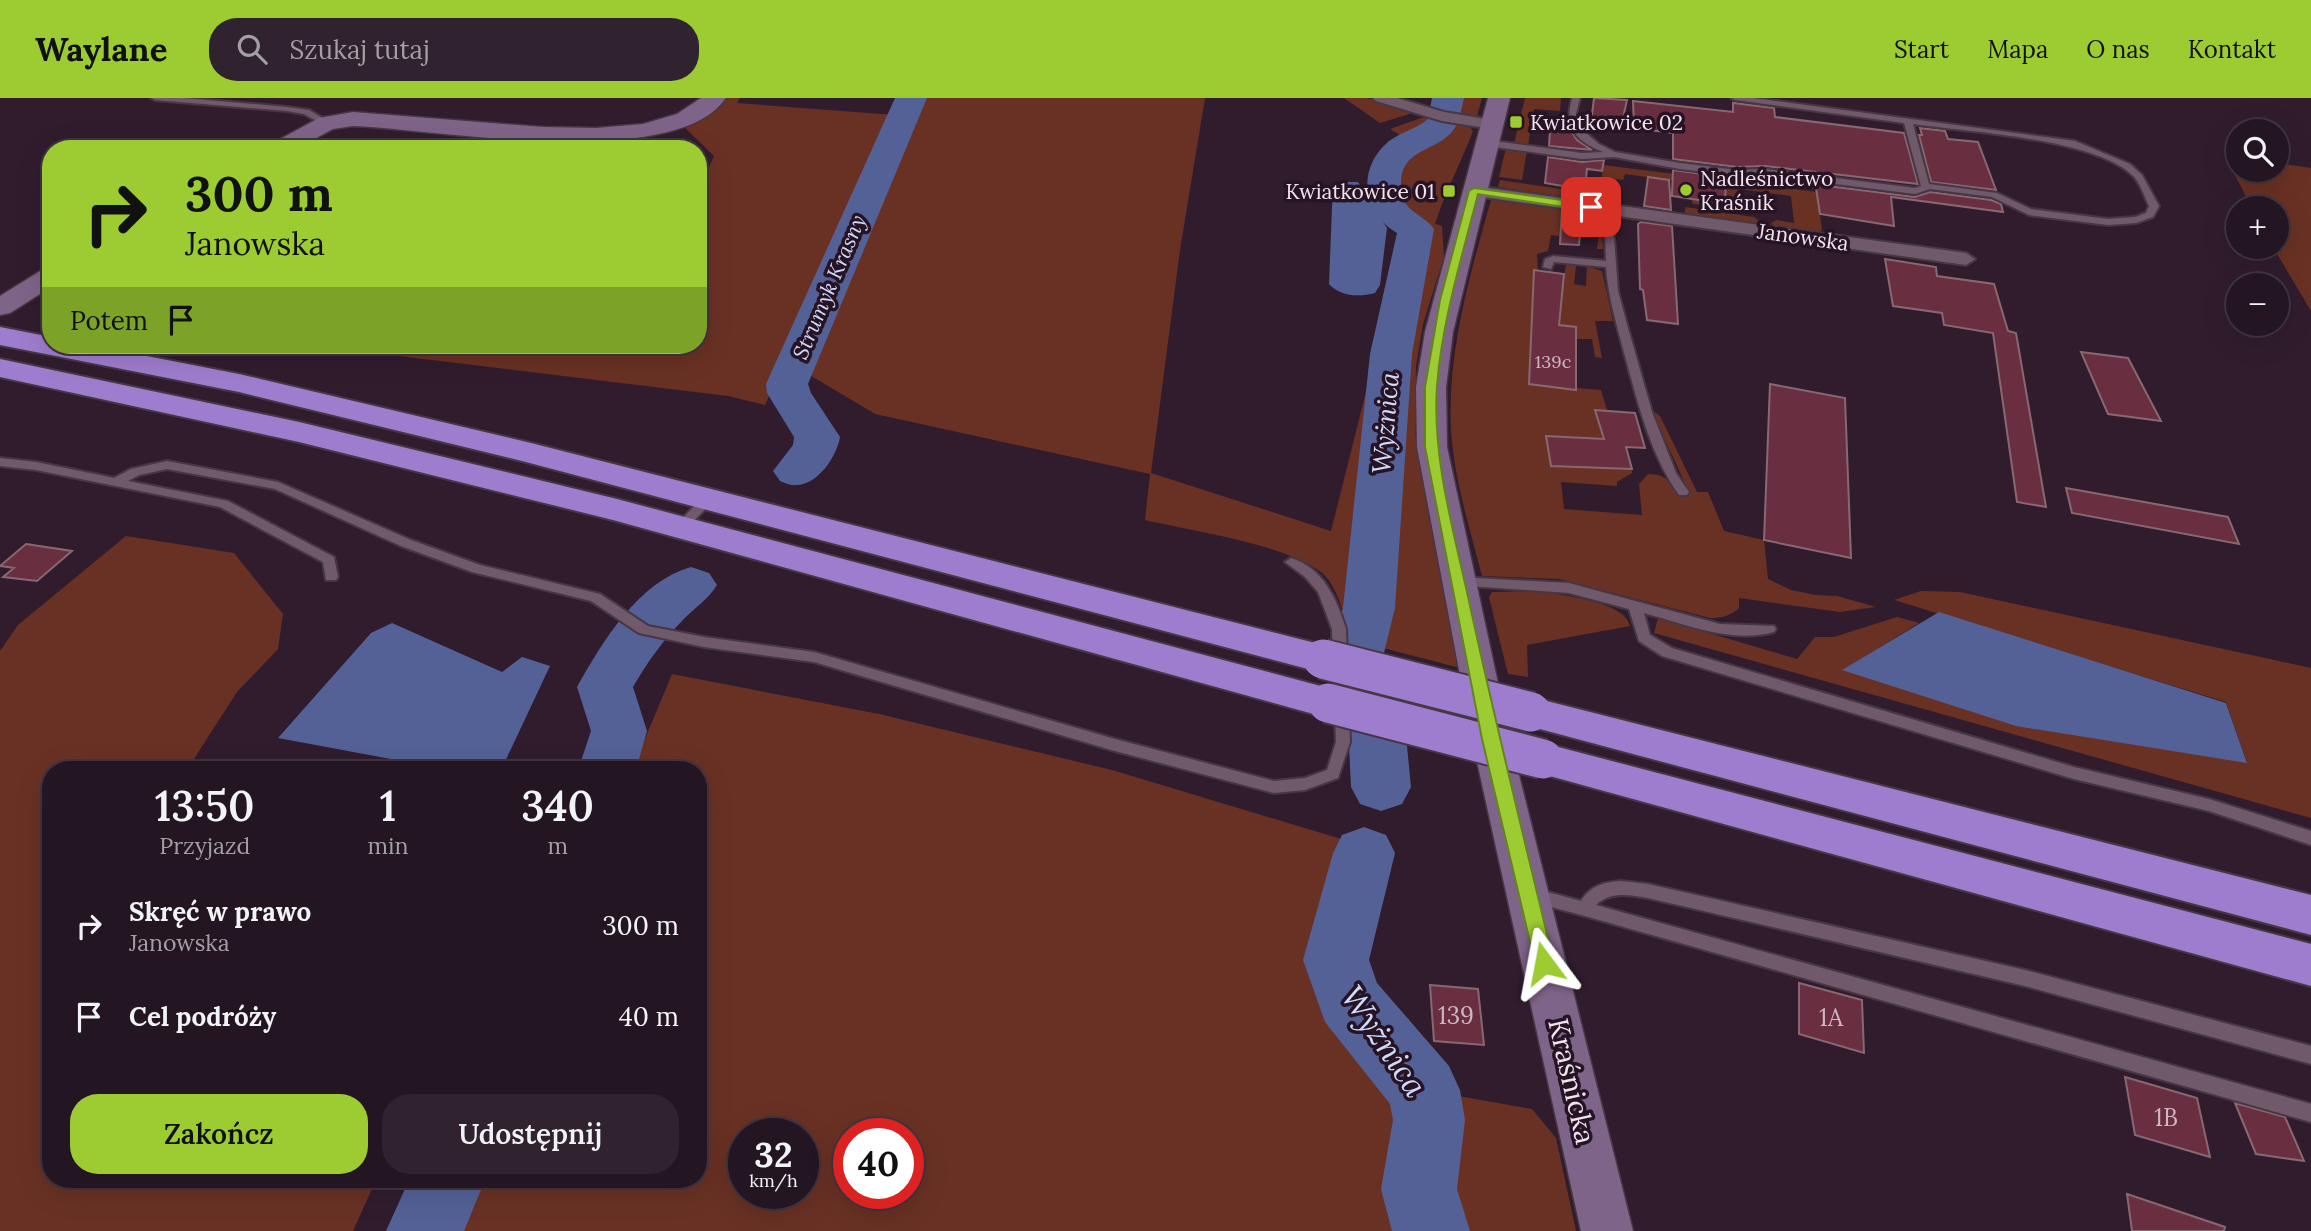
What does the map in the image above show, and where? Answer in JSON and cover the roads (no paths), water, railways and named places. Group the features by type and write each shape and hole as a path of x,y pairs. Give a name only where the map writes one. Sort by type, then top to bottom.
{"highway":[{"path":"0,336 42,344"},
{"path":"92,354 239,383 709,498 2311,915"},
{"path":"0,368 286,429 681,527 2311,965"}],"street":[{"path":"296,140 327,123 382,119 569,135 614,135 673,123 699,111 715,98"},
{"path":"1381,98 1428,113 1456,119 1493,122 1439,332 1430,407 1434,463 1458,582 1491,739 1533,914"},
{"name":"Janowska","path":"1474,191 1966,259"},
{"path":"11,300 42,281"},
{"name":"Kraśnicka","path":"1533,914 1607,1231"}],"lane":[{"path":"155,98 288,109 306,112 327,123"},
{"path":"1576,98 1572,114 1574,127 1596,146 1614,154 1737,173 1765,172 1914,191 1922,190 1925,186"},
{"path":"1735,98 2072,143 2127,166 2138,174 2154,206 2150,215 2136,220 2108,222 2029,212 1994,195 1925,186"},
{"path":"1908,121 1925,186"},
{"path":"1493,122 1582,156 1614,154"},
{"path":"1607,210 1613,291 1646,412 1670,474 1683,492"},
{"path":"1548,267 1548,261 1553,259 1611,264"},
{"path":"0,462 36,466 224,504 330,560 331,577"},
{"path":"116,482 135,472 167,465 278,486 406,543 477,569 595,597 635,625 655,632 704,642 814,657 1115,746 1274,787 1300,786 1333,774 1343,742 1339,629 1329,597 1319,582 1306,570 1290,562"},
{"path":"681,527 709,498"},
{"path":"1458,582 1569,588 1720,629 1769,629"},
{"path":"1634,606 1644,638 1667,653 2074,773 2209,805 2311,838"},
{"path":"1585,909 1589,899 1602,890 1627,888 1648,891 2025,978 2311,1055"},
{"path":"1533,914 1541,897 2311,1113"}],"water":[{"path":"1333,182 1358,182 1387,228 1380,285 1375,293 1350,295 1329,284"},
{"path":"1939,612 2226,703 2247,763 2016,726 1842,670"},
{"path":"392,623 502,672 522,657 550,666 505,761 402,761 278,738 371,633"}],"waterway":[{"name":"Strumyk Krasny","path":"796,471 815,448 817,437 789,393 787,384 911,98"},
{"name":"Wyżnica","path":"1381,787 1375,705 1356,657 1369,608 1391,354 1416,229 1400,219 1390,208 1383,188 1392,158 1408,143 1441,124 1448,98"},
{"name":"Strumyk Krasny","path":"610,761 619,731 605,687 642,631 665,606 691,585"},
{"name":"Wyżnica","path":"1364,853 1336,960 1349,1000 1424,1090 1429,1120 1419,1189 1431,1231"},
{"name":"Strumyk Krasny","path":"425,1231 444,1188"}],"place":[{"name":"Kwiatkowice 02","path":"1516,122"},
{"name":"Nadleśnictwo Kraśnik","path":"1686,190"},
{"name":"Kwiatkowice 01","path":"1449,191"}]}
